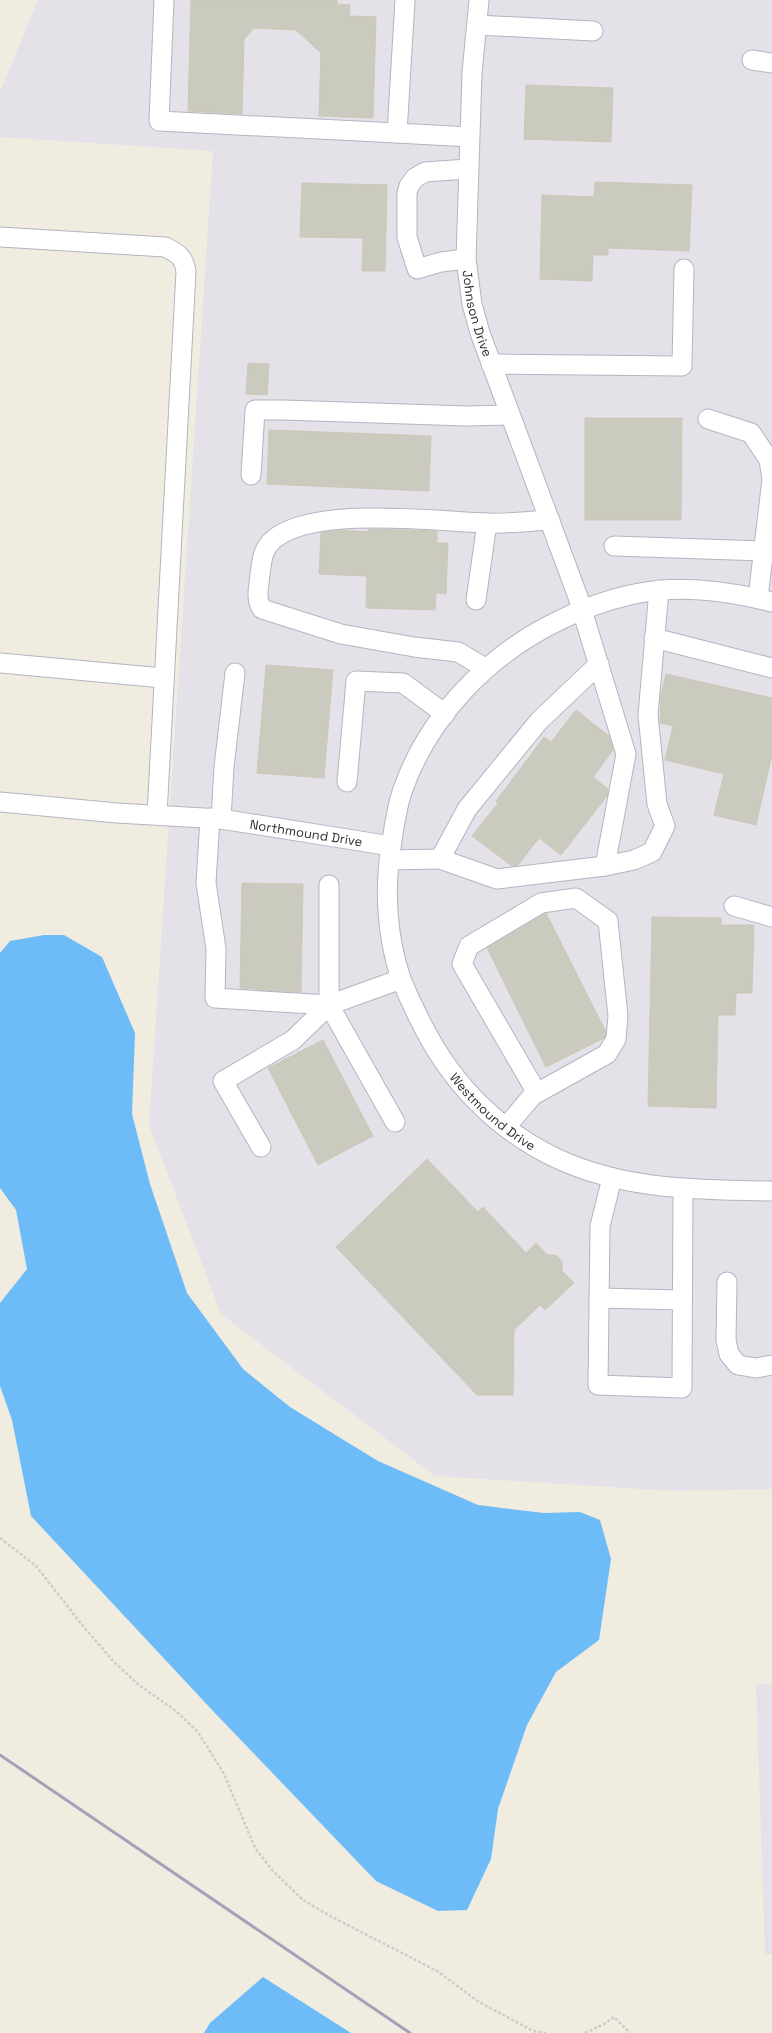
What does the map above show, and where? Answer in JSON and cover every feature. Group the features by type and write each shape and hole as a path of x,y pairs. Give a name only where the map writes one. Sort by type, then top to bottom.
{"street":[{"path":"164,0 159,121 470,137"},
{"path":"397,133 405,0"},
{"name":"Johnson Drive","path":"479,0 472,73 468,169 466,259 472,304 491,364 550,520 582,610 626,754 605,866"},
{"path":"477,25 593,31"},
{"path":"752,60 772,63"},
{"path":"466,259 441,262 417,268 407,237 407,193 414,178 425,172 468,169"},
{"path":"0,237 165,247 179,253 185,263 186,272 163,678 157,815"},
{"path":"491,364 682,366 684,269"},
{"path":"251,475 255,410 466,416 510,415"},
{"path":"708,419 751,433 768,460 772,479 763,551 765,600"},
{"path":"485,668 458,652 414,647 341,634 262,609 257,602 263,552 274,539 295,528 319,522 374,518 438,519 487,523 550,520"},
{"path":"476,600 487,523"},
{"path":"614,546 763,551"},
{"name":"Westmound Drive","path":"765,600 717,591 681,589 659,590 617,599 582,610 545,627 517,643 485,668 445,714 416,759 408,777 394,821 387,890 389,919 401,979 418,1018 447,1068 484,1109 518,1137 560,1160 612,1178 642,1184 683,1188 772,1191"},
{"path":"599,664 539,721 467,808 440,859 497,879 605,866 634,860 652,852 665,826 657,804 648,715 659,590"},
{"path":"654,638 772,668"},
{"path":"0,663 163,678"},
{"path":"235,673 224,767 206,883 216,949 215,998 329,1005 401,979"},
{"path":"347,782 356,681 403,683 445,714"},
{"name":"Northmound Drive","path":"0,802 157,815 216,818 390,853 440,859"},
{"path":"329,885 329,1005 395,1122"},
{"path":"506,1127 534,1094 607,1054 616,1039 618,1016 608,921 576,898 541,903 469,946 462,964 537,1092"},
{"path":"734,906 772,918"},
{"path":"261,1146 223,1081 293,1040 329,1005"},
{"path":"612,1178 600,1226 598,1385 682,1388 683,1188"},
{"path":"728,1282 726,1340 729,1354 738,1365 756,1368 772,1365"},
{"path":"599,1298 682,1300"}],"path":[{"path":"0,1538 36,1566 82,1626 114,1662 139,1684 176,1711 198,1732 224,1774 255,1848 272,1870 303,1900 332,1917 437,1971 479,2002 533,2031 546,2033"},
{"path":"585,2033 604,2024 614,2017 630,2033"}],"shaded area":[{"path":"38,0 772,0 772,1489 672,1491 435,1476 221,1314 149,1125 213,151 0,137 0,92"},
{"path":"756,1684 772,1684 772,1954 765,1954"}],"water":[{"path":"44,935 64,935 102,957 135,1033 132,1114 150,1184 187,1293 243,1369 290,1407 378,1461 478,1505 544,1513 580,1512 600,1520 611,1559 599,1640 556,1672 527,1725 498,1809 491,1859 467,1910 438,1911 376,1881 213,1711 31,1516 12,1420 0,1386 0,1303 27,1269 16,1210 0,1188 0,953 10,941"},
{"path":"263,1977 351,2033 204,2033 210,2023"}],"building":[{"path":"191,0 337,0 337,4 350,5 349,16 376,17 373,118 319,116 321,53 296,30 254,28 244,39 242,114 188,111"},
{"path":"526,85 613,88 611,142 524,139"},
{"path":"595,182 692,185 689,251 608,248 608,255 593,255 592,281 540,279 542,195 594,197"},
{"path":"302,183 387,185 385,271 362,271 363,238 300,237"},
{"path":"248,363 269,364 267,395 246,394"},
{"path":"585,418 682,418 681,520 585,520"},
{"path":"269,430 431,436 429,491 267,484"},
{"path":"368,529 437,531 437,543 448,543 446,594 436,593 435,610 366,608 367,576 319,574 321,533 341,530 368,532"},
{"path":"266,665 333,670 324,778 257,773"},
{"path":"666,674 772,698 772,754 756,825 714,815 724,774 665,760 673,726 660,723 661,695"},
{"path":"576,710 609,736 613,750 593,777 608,789 607,796 561,855 539,838 518,865 512,866 472,836 498,803 496,801 544,737 551,742"},
{"path":"242,883 303,884 301,992 240,988"},
{"path":"546,913 606,1032 604,1038 546,1067 487,948"},
{"path":"652,917 721,918 721,925 754,925 752,993 736,993 735,1015 718,1015 716,1108 648,1106"},
{"path":"323,1040 373,1136 318,1165 268,1068"},
{"path":"427,1159 478,1212 483,1207 526,1253 536,1243 547,1255 556,1255 562,1262 562,1271 574,1283 545,1310 540,1305 514,1330 513,1395 477,1395 336,1247"}],"railway":[{"path":"0,1755 410,2033"}]}
